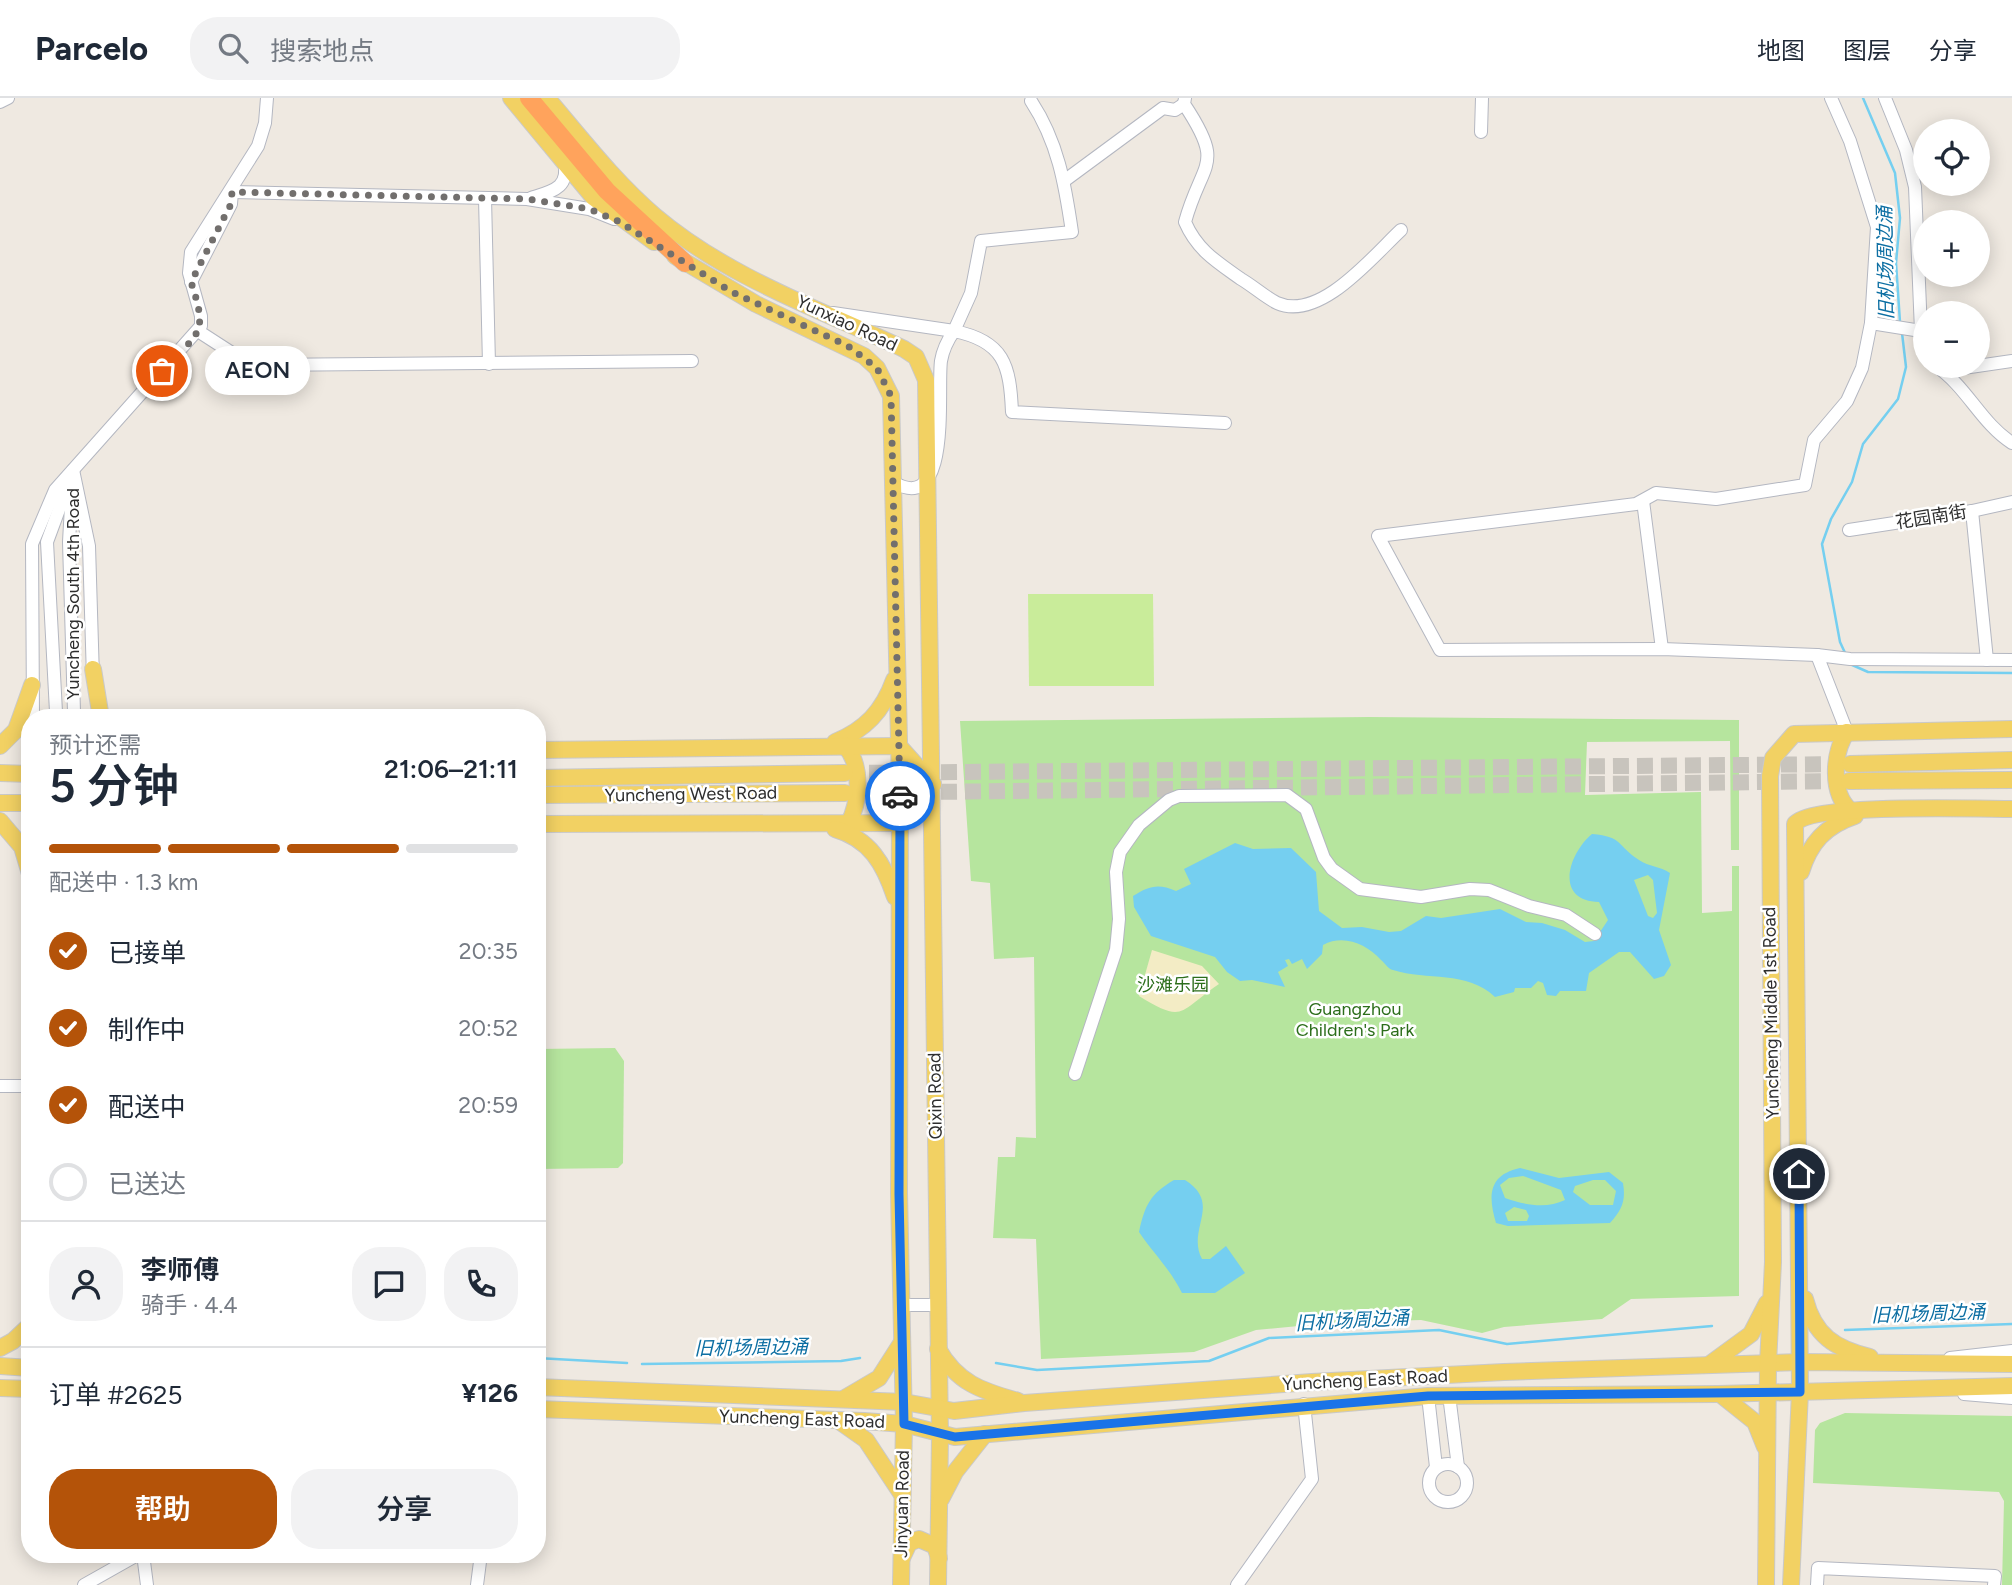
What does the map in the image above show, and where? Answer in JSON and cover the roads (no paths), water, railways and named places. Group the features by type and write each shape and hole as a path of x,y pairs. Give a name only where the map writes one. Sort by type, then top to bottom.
{"highway":[{"path":"538,102 607,191 685,263"}],"main road":[{"name":"Yunxiao Road","path":"511,98 609,211 685,263 756,304 848,346 877,368 891,396 900,785"},
{"name":"Yunxiao Road","path":"538,102 658,218 738,272 904,349 922,366 926,380 929,479 933,784"},
{"path":"827,745 859,730 878,712 896,674 897,650"},
{"path":"93,669 95,709"},
{"path":"23,709 32,685"},
{"path":"0,746 16,730 21,716"},
{"path":"2012,729 1847,732 1838,751 1838,790 1843,804 1851,811 2012,809"},
{"name":"Yuncheng Middle 1st Road","path":"1766,1585 1768,1364 1773,1262 1770,776 1773,758 1794,734 1847,732"},
{"path":"844,745 856,765 856,800 848,825"},
{"path":"546,750 899,746 933,784 900,823 546,824"},
{"path":"1850,764 2012,760"},
{"path":"0,773 21,774"},
{"name":"Yuncheng West Road","path":"546,778 845,774"},
{"path":"1849,781 2012,779"},
{"name":"Qixin Road","path":"933,784 939,1409"},
{"name":"Qixin Road","path":"900,785 904,1424"},
{"name":"Yuncheng West Road","path":"546,795 845,793"},
{"path":"0,803 21,803"},
{"path":"1795,888 1807,855 1823,833 1835,823 1871,810"},
{"name":"Yuncheng Middle 1st Road","path":"1791,1585 1800,1392 1795,824 1799,818 1851,811"},
{"path":"0,821 21,846"},
{"path":"822,825 852,834 869,846 889,877 900,910"},
{"path":"1770,844 1796,845"},
{"path":"1773,1262 1786,1270 1800,1266 1809,1313 1823,1336 1844,1350 1901,1364"},
{"path":"1698,1367 1724,1356 1751,1334 1772,1291"},
{"path":"0,1348 21,1333"},
{"path":"841,1399 879,1378 903,1340"},
{"path":"938,1349 952,1372 975,1389 1024,1403"},
{"name":"Yuncheng East Road","path":"546,1388 904,1402 963,1411 1024,1403 1404,1376 1800,1362 2012,1364"},
{"path":"0,1366 21,1367"},
{"name":"Yuncheng East Road","path":"546,1409 904,1424 940,1436 1304,1404 1449,1395 1719,1394 2012,1386"},
{"path":"0,1388 21,1389"},
{"path":"565,1389 565,1410"},
{"path":"1719,1394 1755,1422 1764,1439 1768,1466"},
{"path":"787,1418 788,1397"},
{"name":"Jinyuan Road","path":"937,1585 939,1409"},
{"path":"837,1420 866,1440 901,1493"},
{"name":"Jinyuan Road","path":"901,1585 904,1424"},
{"path":"939,1502 956,1472 985,1434"},
{"path":"901,1562 909,1543 919,1539 935,1546 939,1558"}],"street":[{"path":"0,102 8,98"},
{"path":"34,709 32,685 32,544 55,490 198,331 201,316 191,282 231,204 232,192 262,135 267,98"},
{"path":"1481,132 1482,98"},
{"path":"1831,98 1850,141 1877,226 1871,323 1855,386 1814,440 1805,485 1716,499 1656,493 1643,501 1534,518 1378,536 1440,650 1662,649 1817,654 1850,659 2012,660"},
{"path":"1885,98 1906,150 1915,187 1920,301"},
{"path":"1064,181 1163,108 1175,110 1185,101 1203,132 1209,158 1185,222 1190,233 1206,255 1279,304 1308,306 1334,293 1401,230"},
{"path":"895,483 909,489 917,488 929,479 938,440 941,364 947,341 971,293 981,241 1072,232 1061,164 1044,122 1031,102"},
{"path":"527,199 559,189 565,179 564,161"},
{"path":"232,192 527,199 589,209 650,240"},
{"path":"485,198 489,364"},
{"path":"823,312 975,335 996,348 1010,381 1012,412 1225,423"},
{"path":"1871,323 1913,330"},
{"path":"198,331 232,353 260,365 692,361"},
{"path":"1990,363 2012,361"},
{"path":"1950,378 1962,388 1987,422 2012,443"},
{"path":"73,470 89,546 93,669"},
{"name":"Yuncheng South 4th Road","path":"56,709 47,542 73,470"},
{"name":"Yuncheng South 4th Road","path":"73,470 69,541 74,709"},
{"path":"1643,501 1662,649"},
{"name":"花园南街","path":"1849,530 2012,502"},
{"path":"1972,511 1987,660"},
{"path":"1817,654 1847,732"},
{"path":"1074,1074 1116,950 1119,919 1116,873 1120,852 1139,825 1169,800 1179,796 1287,795 1306,809 1324,858 1332,869 1355,887 1412,897 1470,889 1489,890 1529,906 1566,915 1595,934"},
{"path":"0,1086 21,1086"},
{"path":"902,1305 937,1305"},
{"name":"Yuncheng East Road","path":"1901,1364 2012,1351"},
{"name":"Yuncheng East Road","path":"1904,1389 2012,1398"},
{"path":"1428,1396 1436,1467 1428,1481 1430,1492 1438,1500 1448,1503 1459,1499 1466,1490 1466,1478 1458,1467 1449,1395"},
{"path":"1237,1585 1312,1479 1304,1404"},
{"path":"1436,1467 1447,1464 1458,1467"},
{"path":"84,1585 124,1563"},
{"path":"143,1563 147,1585"},
{"path":"477,1585 480,1563"},
{"path":"1817,1585 1818,1568 1995,1576 1994,1585"}],"water":[{"path":"1592,834 1610,837 1643,862 1670,873 1659,930 1671,965 1664,976 1654,979 1630,952 1619,952 1589,973 1586,991 1560,991 1556,996 1547,995 1543,983 1538,981 1531,988 1515,988 1514,992 1495,997 1472,983 1459,979 1391,969 1362,945 1339,940 1323,945 1322,954 1307,969 1302,959 1292,964 1289,959 1285,960 1288,966 1278,972 1285,987 1252,980 1240,981 1227,972 1215,957 1151,936 1134,907 1133,896 1144,890 1159,886 1176,891 1191,884 1184,869 1235,843 1253,849 1291,848 1316,872 1319,911 1342,928 1401,931 1426,916 1441,918 1500,909 1526,922 1542,923 1565,930 1585,942 1594,941 1608,920 1599,902 1585,900 1576,894 1571,885 1572,864","holes":["1648,875 1653,880 1657,913 1653,918 1648,916 1634,880"]},
{"path":"1520,1168 1559,1178 1609,1172 1623,1183 1622,1205 1610,1223 1508,1226 1496,1223 1492,1204 1493,1188 1496,1181 1509,1171","holes":["1523,1176 1561,1190 1565,1200 1535,1205 1505,1198 1500,1185 1509,1178","1593,1180 1605,1180 1616,1191 1613,1205 1590,1205 1573,1192 1575,1186","1514,1207 1526,1210 1529,1216 1527,1221 1508,1221 1505,1213"]},
{"path":"1174,1180 1185,1180 1196,1189 1201,1198 1203,1208 1198,1248 1202,1259 1210,1259 1226,1246 1245,1273 1215,1293 1182,1293 1139,1232 1144,1214 1154,1195"}],"waterway":[{"name":"旧机场周边涌","path":"1863,98 1895,173 1900,218 1896,263 1900,322"},
{"name":"旧机场周边涌","path":"1846,655 1840,642 1822,544 1831,519 1852,482 1863,444 1898,399 1906,367 1902,333"},
{"name":"旧机场周边涌","path":"1850,664 1868,672 2012,673"},
{"name":"旧机场周边涌","path":"1845,1330 2012,1324"},
{"name":"旧机场周边涌","path":"996,1363 1037,1370 1209,1361 1269,1338 1439,1330 1507,1344 1712,1326"},
{"name":"旧机场周边涌","path":"546,1358 627,1363"},
{"name":"旧机场周边涌","path":"642,1364 841,1361 860,1358"}],"tunnel":[{"path":"845,773 1847,764"},
{"path":"845,793 1849,781"}],"place":[{"name":"AEON","path":"162,371"}],"park label":[{"name":"沙滩乐园","path":"1173,985"},
{"name":"Guangzhou Children's Park","path":"1355,1019"}]}
